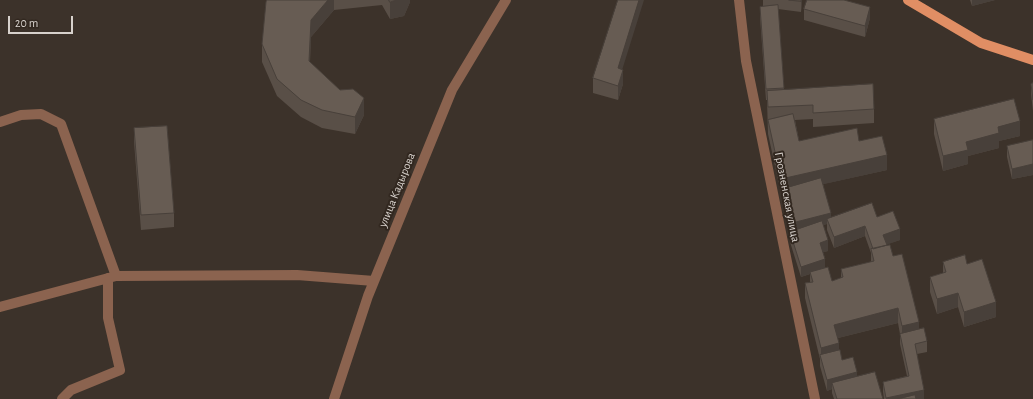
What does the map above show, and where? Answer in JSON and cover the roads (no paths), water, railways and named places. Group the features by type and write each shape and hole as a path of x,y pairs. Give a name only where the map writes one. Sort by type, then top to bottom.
{"main road":[{"path":"912,2 981,43 1033,60"}],"street":[{"name":"улица Кадырова","path":"334,399 374,282 452,90 506,0"},
{"name":"Грозненская улица","path":"739,0 747,69 815,399"},
{"path":"0,122 21,115 41,114 61,124 112,277 108,318 120,370 72,390 62,399"},
{"path":"0,308 112,277 297,275 374,282"}]}
